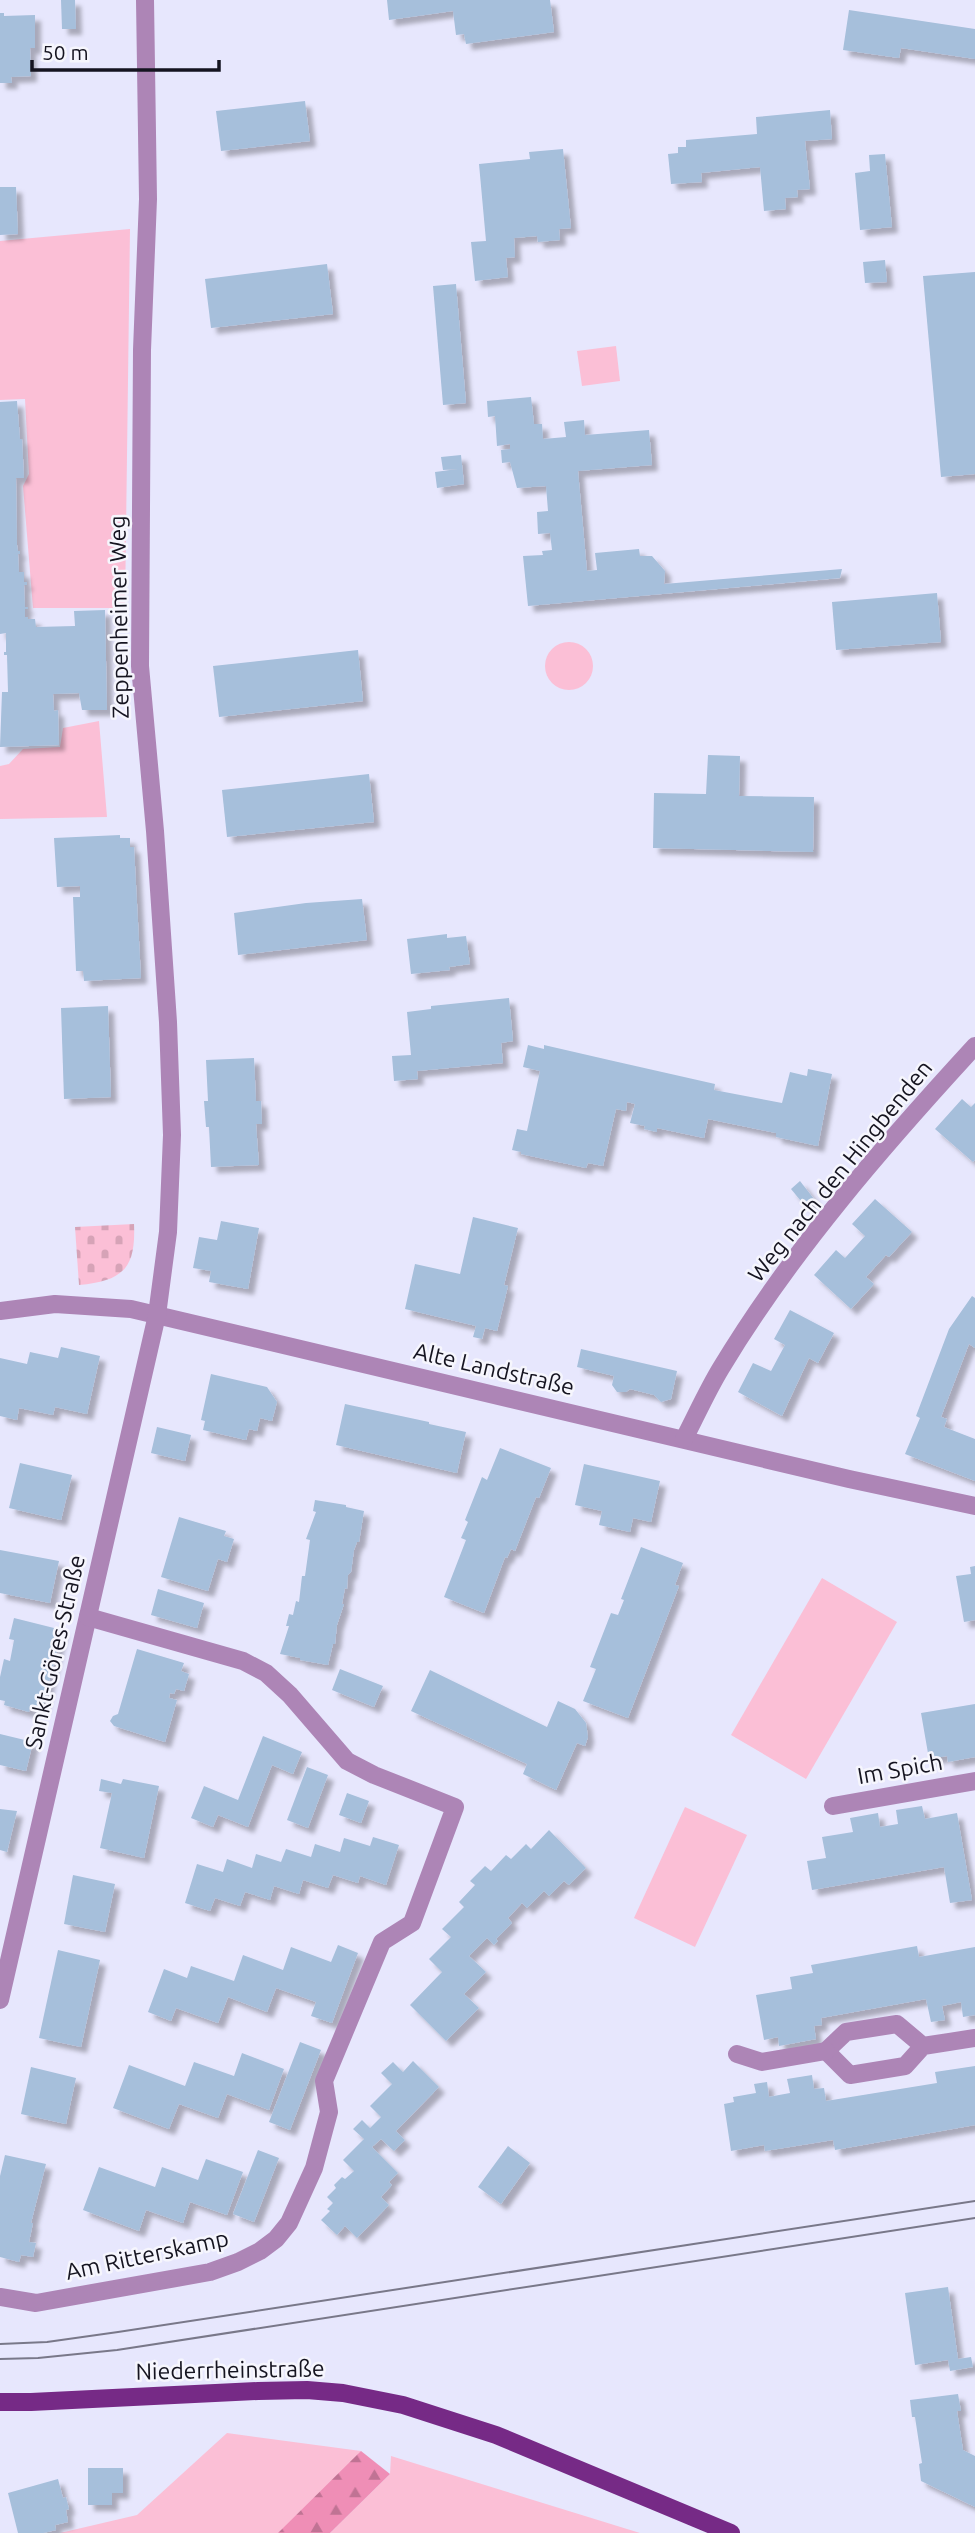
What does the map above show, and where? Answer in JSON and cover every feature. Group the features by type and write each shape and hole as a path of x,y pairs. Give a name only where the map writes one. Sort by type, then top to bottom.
{"main road":[{"name":"Niederrheinstraße","path":"0,2402 258,2391 307,2390 343,2393 403,2405 496,2435 730,2533"}],"street":[{"name":"Zeppenheimer Weg","path":"145,0 148,199 142,349 140,666 169,1022 172,1135 168,1232 157,1315"},
{"name":"Weg nach den Hingbenden","path":"684,1439 720,1369 799,1253 916,1111 975,1046"},
{"name":"Alte Landstraße","path":"0,1311 27,1306 76,1304 131,1309 849,1479 975,1506"},
{"name":"Sankt-Göres-Straße","path":"0,2000 157,1315"},
{"name":"Am Ritterskamp","path":"0,2297 36,2303 211,2272 238,2262 276,2239 289,2223 314,2168 329,2112 324,2081 382,1942 412,1923 455,1807 374,1775 347,1761 290,1695 266,1673 243,1661 88,1616"},
{"name":"Im Spich","path":"833,1806 975,1781"},
{"path":"737,2054 762,2062 826,2051 846,2032 897,2024 923,2046"},
{"path":"826,2051 850,2075 905,2066 923,2046 975,2038"}],"green space":[{"path":"130,229 125,608 33,608 23,486 29,474 25,399 0,400 0,241"},
{"path":"616,346 620,381 582,386 577,351"},
{"path":"569,642 578,643 586,649 592,657 592,675 586,683 578,689 569,690 560,689 552,683 546,675 545,666 546,657 552,649 560,643"},
{"path":"99,721 107,817 0,819 0,766 9,764 23,749 60,747 63,728"},
{"path":"134,1224 132,1252 124,1270 106,1280 79,1285 75,1227"},
{"path":"822,1578 897,1622 806,1779 731,1735"},
{"path":"685,1807 747,1835 695,1947 634,1918"},
{"path":"227,2433 361,2451 322,2507 290,2533 60,2533 137,2515"},
{"path":"361,2451 390,2474 330,2533 278,2533"},
{"path":"391,2456 640,2533 330,2533 390,2474"}],"building":[{"path":"61,0 75,0 76,29 62,29"},
{"path":"387,0 550,0 554,32 466,44 464,34 456,35 453,11 389,20"},
{"path":"849,10 975,29 975,59 901,48 899,58 843,50"},
{"path":"0,13 4,13 4,16 35,15 35,48 30,48 31,76 11,77 12,83 0,83"},
{"path":"305,101 310,141 221,151 216,111"},
{"path":"830,110 832,139 805,141 810,189 797,190 798,197 785,198 786,209 764,211 760,167 701,173 702,182 671,184 668,154 678,153 678,147 686,147 686,140 757,134 756,117"},
{"path":"563,149 571,228 559,229 560,240 538,242 537,236 514,238 515,257 506,258 508,277 475,281 471,242 486,241 479,164 530,159 529,152"},
{"path":"885,154 892,227 860,230 855,173 870,171 869,155"},
{"path":"0,187 16,187 18,234 0,235"},
{"path":"885,260 887,282 865,283 863,262"},
{"path":"327,264 333,314 211,328 205,279"},
{"path":"975,272 975,474 941,477 923,276"},
{"path":"456,284 466,403 443,405 433,286"},
{"path":"531,397 534,424 542,424 543,439 566,437 564,422 584,420 585,435 649,430 652,465 578,471 587,571 597,570 595,553 639,549 640,556 652,556 665,571 664,584 842,569 840,578 528,606 523,556 543,555 542,551 552,550 550,533 538,534 537,512 548,511 546,486 517,488 510,462 502,463 501,450 510,449 510,444 497,446 495,416 488,417 487,401"},
{"path":"17,401 24,478 16,478 17,545 20,551 19,572 24,572 24,582 27,582 27,585 24,585 25,607 28,607 25,609 25,617 35,619 36,627 75,626 74,611 105,610 107,710 82,710 79,693 53,694 54,711 58,710 59,745 0,747 2,692 8,692 7,655 4,655 6,633 0,634 0,402"},
{"path":"461,455 464,484 437,488 435,472 458,469 443,470 441,457"},
{"path":"937,593 941,642 836,650 832,602"},
{"path":"358,650 363,701 219,717 213,666"},
{"path":"708,755 740,756 739,796 814,797 813,852 653,848 654,793 706,794"},
{"path":"369,774 374,822 227,837 222,790"},
{"path":"120,835 120,838 130,838 130,847 134,847 141,978 84,981 83,971 76,971 73,897 80,897 80,886 57,887 54,838"},
{"path":"362,899 367,940 238,955 234,913 306,903"},
{"path":"447,934 447,938 466,936 470,964 449,967 450,970 411,974 407,939"},
{"path":"509,998 513,1041 501,1043 503,1063 417,1071 418,1079 394,1081 392,1056 411,1055 407,1012 431,1009 431,1006"},
{"path":"108,1006 111,1097 64,1099 61,1008"},
{"path":"528,1045 544,1049 544,1045 715,1084 714,1090 782,1103 790,1072 807,1076 808,1069 832,1074 818,1146 776,1137 776,1133 708,1119 704,1138 657,1128 657,1132 630,1123 635,1104 627,1102 626,1111 616,1109 603,1166 588,1163 586,1168 521,1154 512,1150 517,1129 527,1131 540,1071 523,1067"},
{"path":"254,1058 256,1101 261,1101 262,1124 256,1124 259,1165 211,1167 209,1127 206,1127 204,1101 208,1101 206,1060"},
{"path":"962,1099 971,1107 975,1103 973,1162 935,1129"},
{"path":"800,1181 814,1199 805,1206 791,1189"},
{"path":"875,1199 912,1232 866,1277 874,1284 851,1309 814,1275 836,1250 845,1258 865,1236 852,1224"},
{"path":"473,1217 518,1228 504,1285 508,1286 497,1331 485,1328 482,1339 473,1337 476,1326 405,1309 415,1264 460,1274"},
{"path":"221,1221 259,1228 248,1289 209,1282 211,1271 193,1268 199,1237 217,1240"},
{"path":"972,1296 975,1298 975,1348 969,1344 941,1417 947,1419 944,1427 975,1439 975,1481 905,1454 920,1418 916,1416 949,1329"},
{"path":"790,1310 834,1333 818,1363 809,1358 782,1416 738,1392 753,1363 771,1371 785,1345 774,1339"},
{"path":"61,1347 100,1356 87,1414 55,1407 53,1415 19,1408 17,1420 0,1416 0,1358 27,1364 30,1352 58,1358"},
{"path":"581,1349 677,1371 671,1399 661,1402 654,1395 630,1389 617,1392 612,1385 614,1376 577,1367"},
{"path":"211,1374 267,1387 277,1402 272,1421 260,1418 257,1431 249,1429 246,1440 203,1430 205,1421 201,1420"},
{"path":"345,1404 466,1432 457,1473 336,1445"},
{"path":"157,1427 191,1435 185,1461 151,1453"},
{"path":"500,1448 551,1468 539,1498 536,1497 515,1551 511,1549 507,1558 505,1557 484,1613 444,1597 466,1540 461,1538 468,1522 465,1520 482,1477 487,1480"},
{"path":"20,1463 72,1475 61,1520 9,1508"},
{"path":"584,1464 660,1481 651,1522 633,1518 630,1532 599,1525 602,1511 575,1505"},
{"path":"315,1500 364,1511 359,1542 354,1550 335,1644 328,1665 280,1654 289,1626 286,1626 289,1614 293,1615 296,1601 299,1602 302,1576 305,1576 310,1540 306,1539 316,1512 313,1511"},
{"path":"179,1517 226,1531 224,1536 234,1539 227,1562 218,1559 208,1591 161,1577"},
{"path":"641,1547 683,1563 675,1585 679,1586 628,1718 583,1701 596,1669 590,1667 611,1613 618,1615 624,1600 621,1599"},
{"path":"0,1550 59,1561 50,1603 0,1593"},
{"path":"975,1566 975,1620 964,1622 956,1576 971,1574 970,1567"},
{"path":"158,1589 204,1603 197,1628 151,1615"},
{"path":"14,1618 62,1630 42,1710 30,1707 29,1712 4,1705 5,1701 0,1700 0,1677 4,1659 10,1661 14,1640 9,1639"},
{"path":"137,1649 184,1663 181,1671 189,1674 184,1691 176,1689 174,1694 170,1693 169,1698 177,1700 165,1742 114,1726 110,1721 118,1714"},
{"path":"340,1669 383,1686 374,1707 332,1690"},
{"path":"430,1670 547,1727 558,1701 575,1709 586,1723 588,1737 585,1746 577,1743 556,1790 523,1774 527,1764 411,1711"},
{"path":"975,1704 975,1757 948,1762 947,1756 929,1759 921,1713"},
{"path":"0,1734 33,1742 26,1771 0,1765"},
{"path":"263,1736 302,1752 293,1774 272,1765 248,1827 218,1815 213,1827 191,1818 204,1786 238,1800"},
{"path":"307,1767 328,1775 308,1828 287,1820"},
{"path":"101,1779 121,1784 123,1779 159,1786 144,1858 100,1848 112,1793 99,1791"},
{"path":"347,1793 369,1801 361,1823 339,1815"},
{"path":"922,1806 925,1819 957,1813 972,1900 950,1903 944,1867 812,1890 807,1861 826,1858 822,1837 853,1832 850,1818 878,1813 880,1827 898,1824 896,1810"},
{"path":"0,1809 17,1811 7,1852 0,1850"},
{"path":"549,1830 586,1868 569,1885 564,1881 549,1896 544,1891 527,1908 522,1903 508,1918 512,1923 496,1939 498,1941 494,1945 487,1938 469,1956 486,1972 464,1994 479,2008 446,2041 410,2005 442,1972 429,1959 451,1937 442,1929 464,1907 459,1902 475,1885 470,1881 485,1866 491,1871 506,1855 511,1859 526,1844 531,1849"},
{"path":"373,1837 399,1845 386,1885 360,1876 358,1883 333,1875 328,1888 303,1880 299,1894 274,1886 270,1900 245,1892 240,1906 215,1898 210,1911 185,1903 197,1864 223,1872 227,1859 252,1868 256,1854 281,1862 286,1849 311,1857 315,1844 340,1852 344,1838 370,1846"},
{"path":"73,1875 115,1884 105,1932 64,1924"},
{"path":"338,1945 358,1953 332,2023 311,2016 316,2002 276,1988 267,2012 228,1997 218,2023 176,2008 171,2021 148,2012 164,1969 187,1978 191,1966 234,1981 243,1955 283,1970 291,1947 331,1962"},
{"path":"917,1946 919,1957 975,1947 975,2015 963,2017 961,2002 942,2006 945,2020 931,2022 926,1999 821,2018 822,2025 814,2026 816,2039 779,2046 778,2037 764,2040 756,1995 792,1989 790,1977 813,1973 811,1965"},
{"path":"58,1950 100,1960 81,2047 39,2038"},
{"path":"300,2042 321,2050 290,2130 269,2122"},
{"path":"242,2053 284,2069 269,2110 227,2094 218,2118 179,2104 169,2129 113,2108 129,2065 185,2086 194,2062 234,2076"},
{"path":"413,2061 439,2087 396,2131 405,2140 394,2151 381,2139 372,2147 398,2173 389,2182 392,2185 381,2197 389,2205 357,2238 345,2226 337,2235 321,2220 330,2211 327,2209 333,2203 327,2197 336,2188 334,2185 354,2171 343,2160 364,2139 353,2129 362,2120 370,2128 381,2117 370,2106 392,2084 381,2073 393,2062 403,2072"},
{"path":"975,2066 975,2125 835,2150 833,2140 765,2151 764,2145 731,2151 724,2104 734,2102 733,2097 756,2093 754,2084 767,2082 769,2097 790,2093 787,2079 812,2075 814,2089 824,2088 826,2101 937,2083 935,2072"},
{"path":"31,2067 76,2078 66,2124 21,2114"},
{"path":"508,2146 530,2163 501,2204 478,2187"},
{"path":"258,2150 279,2158 254,2222 233,2214"},
{"path":"5,2155 46,2164 31,2223 29,2242 36,2243 33,2257 21,2255 19,2262 0,2257 0,2176"},
{"path":"206,2159 243,2172 227,2215 190,2202 183,2223 146,2210 139,2231 83,2210 99,2167 155,2187 162,2167 198,2180"},
{"path":"948,2287 958,2359 971,2357 973,2367 950,2371 948,2360 915,2365 905,2293"},
{"path":"958,2394 961,2411 957,2411 963,2450 975,2456 975,2507 921,2481 919,2464 922,2463 910,2400"},
{"path":"88,2468 123,2468 123,2493 112,2493 112,2505 88,2505"},
{"path":"58,2479 69,2509 66,2510 68,2522 55,2525 56,2530 43,2533 18,2533 8,2493"}],"tram line":[{"path":"0,2344 47,2342 118,2332 975,2201"},
{"path":"0,2359 117,2350 975,2218"}]}
